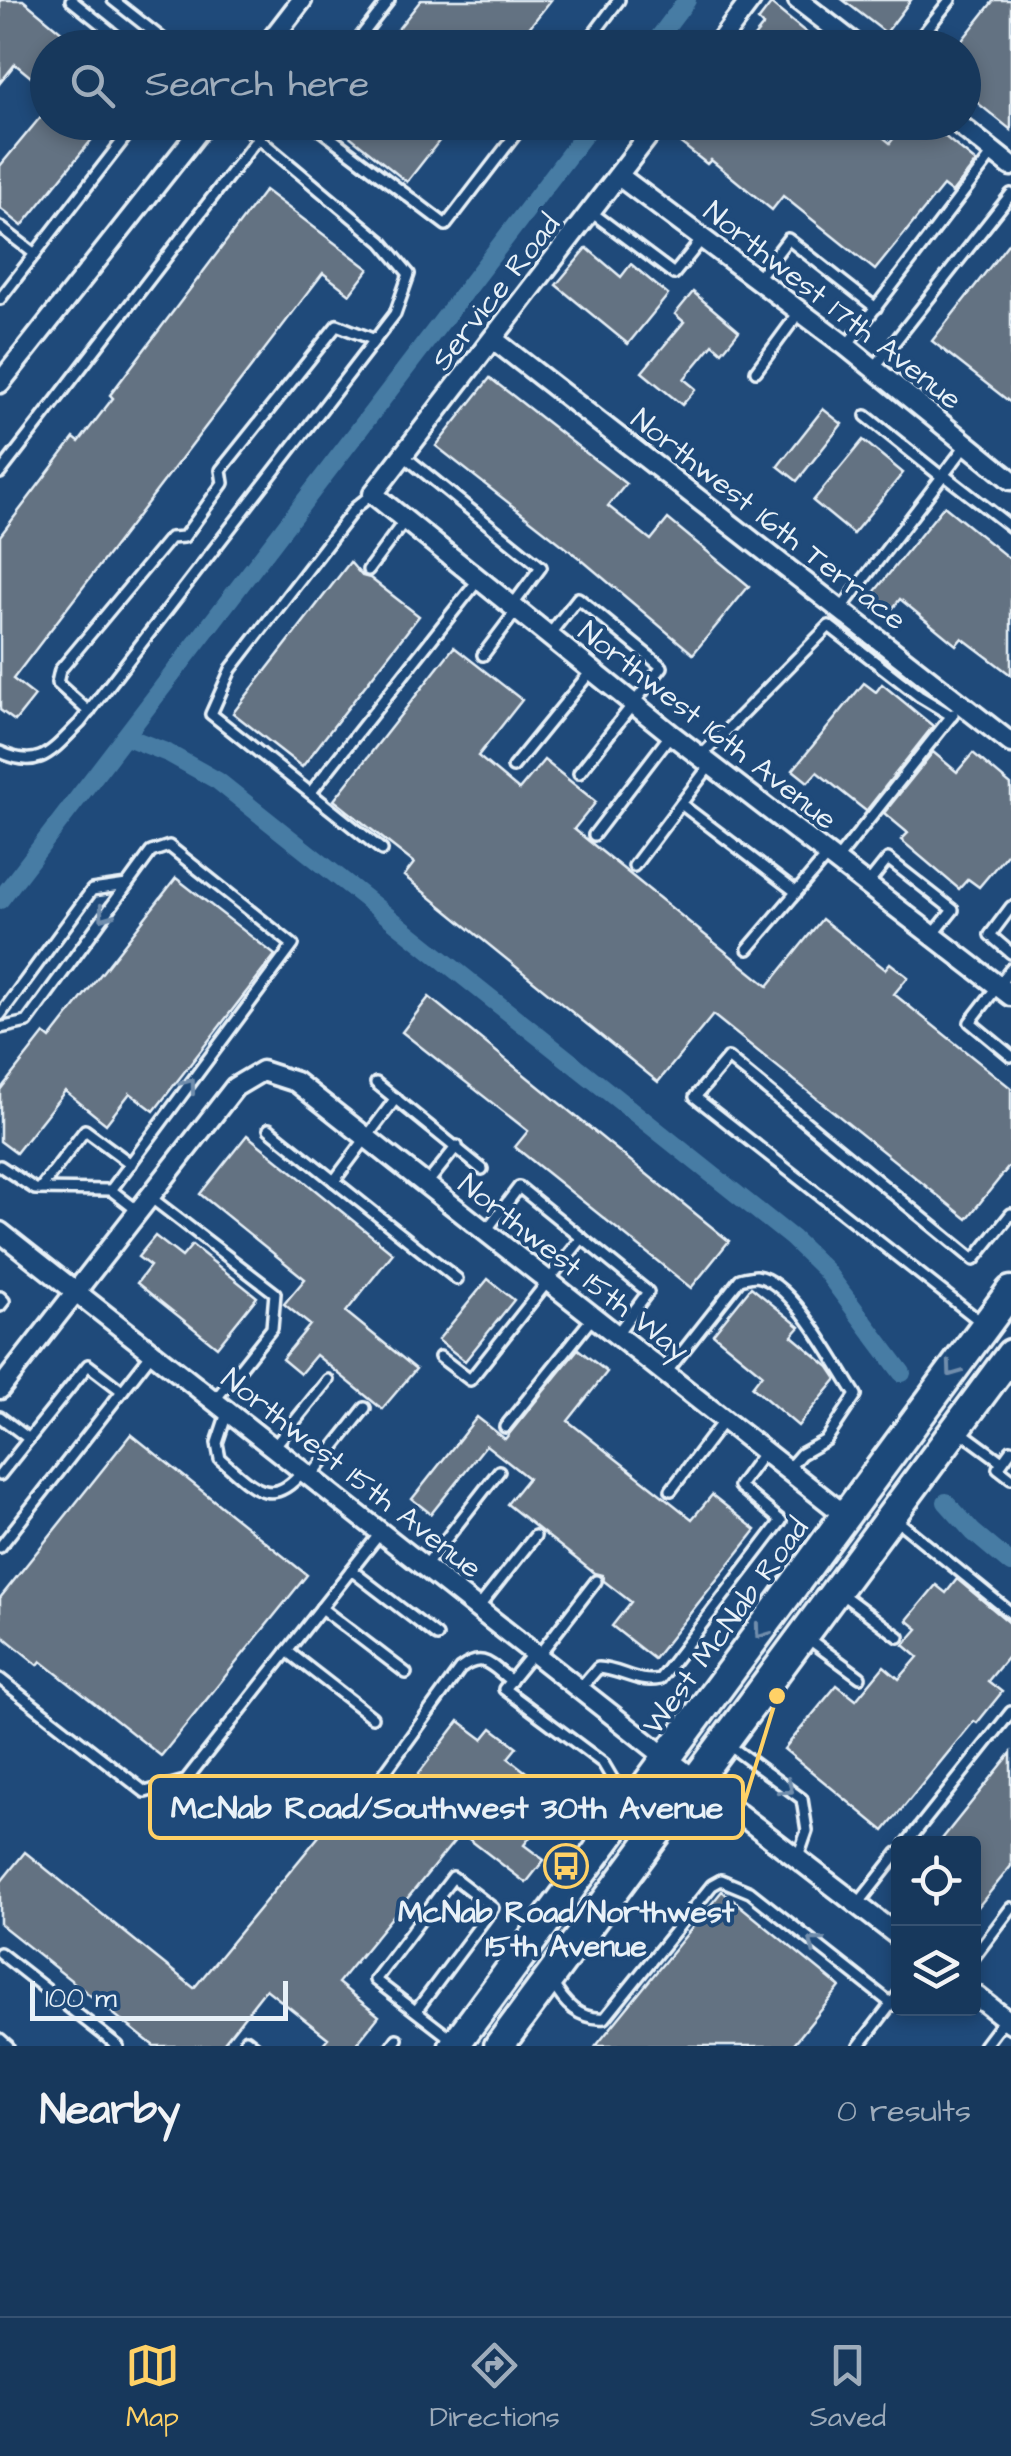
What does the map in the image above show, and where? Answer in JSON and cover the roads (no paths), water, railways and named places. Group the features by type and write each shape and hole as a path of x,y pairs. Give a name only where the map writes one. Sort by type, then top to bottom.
{"main road":[{"name":"West McNab Road","path":"455,2044 1011,1292"},
{"path":"504,2044 1011,1354"}],"street":[{"path":"279,30 302,0"},
{"path":"728,30 751,0"},
{"path":"798,0 837,30"},
{"path":"0,384 192,140"},
{"name":"Service Road","path":"373,494 645,140"},
{"path":"979,140 1011,166"},
{"name":"Northwest 17th Avenue","path":"618,176 846,346 1011,480"},
{"name":"Northwest 16th Terrace","path":"493,339 841,610 957,710 1011,743"},
{"name":"Northwest 16th Avenue","path":"373,494 671,734 1004,991"},
{"name":"Northwest 15th Way","path":"144,1204 236,1087 262,1071 296,1082 846,1516"},
{"path":"0,1389 144,1204"},
{"name":"Northwest 15th Avenue","path":"0,1232 891,1930"},
{"path":"981,1999 1008,2020"}],"lane":[{"path":"70,0 108,30"},
{"path":"113,0 152,30"},
{"path":"366,30 390,0"},
{"path":"596,30 619,0"},
{"path":"926,30 950,0"},
{"path":"0,299 123,140"},
{"path":"0,473 256,140"},
{"path":"0,752 19,760 43,759 89,712 395,314 408,274 382,242 260,140"},
{"path":"334,140 446,225 511,140"},
{"path":"846,346 994,152"},
{"path":"874,368 1011,194"},
{"path":"591,212 669,272 677,271 703,238"},
{"path":"0,227 35,254"},
{"path":"758,278 788,239 876,308"},
{"path":"756,371 800,311"},
{"path":"89,712 57,683 60,670 170,538 184,537 223,483 220,470 336,325 375,340"},
{"path":"866,416 1011,527"},
{"path":"841,610 967,444"},
{"path":"403,456 541,566 483,655"},
{"path":"373,494 355,508 231,669 211,714 382,850"},
{"path":"368,570 405,520"},
{"path":"311,792 479,579"},
{"path":"549,636 578,598 662,667 579,773"},
{"path":"634,866 681,804 706,760 829,626 919,696 957,710 832,858 796,892 748,949"},
{"path":"513,767 592,670"},
{"path":"594,835 671,734"},
{"path":"681,804 796,892"},
{"path":"0,1028 26,1022 151,852 169,846 293,946 110,1190"},
{"path":"867,885 888,859 954,910 933,935"},
{"path":"0,1015 92,890 126,885"},
{"path":"1011,907 990,935 1011,952"},
{"path":"1011,969 1004,991 970,1022 1011,1056"},
{"path":"986,1326 696,1098 728,1058 974,1260 1011,1214"},
{"path":"376,1083 482,1169"},
{"path":"334,1180 396,1098"},
{"path":"269,1129 457,1279"},
{"path":"40,1189 86,1130 131,1164"},
{"path":"426,1185 457,1146"},
{"path":"0,1166 35,1189 110,1190 144,1204 275,1293 272,1328 222,1405 217,1444 220,1459 260,1491 277,1492 291,1486 365,1408"},
{"path":"485,1232 519,1187 648,1292 616,1335"},
{"path":"440,1357 470,1380 582,1238"},
{"path":"665,1374 740,1278 755,1276 774,1284 791,1298 856,1396 826,1440 801,1454 787,1470"},
{"path":"0,1297 4,1300 0,1306"},
{"path":"505,1427 593,1317"},
{"path":"0,1547 154,1351"},
{"path":"0,1475 88,1364 122,1391"},
{"path":"274,1446 328,1380"},
{"path":"0,1417 28,1439"},
{"path":"671,1490 724,1420"},
{"path":"956,1429 1002,1462"},
{"path":"1011,1450 998,1468 1011,1478"},
{"path":"580,1689 598,1668 616,1669 644,1683 660,1680 781,1521 739,1486 764,1452"},
{"path":"425,1566 498,1471"},
{"path":"892,1516 1011,1614"},
{"path":"0,1679 145,1792 185,1781 382,1532"},
{"path":"478,1608 535,1536"},
{"path":"352,1570 437,1636"},
{"path":"596,1581 504,1689 603,1763 613,1780 638,1799"},
{"path":"837,1590 900,1637"},
{"path":"322,1608 406,1674"},
{"path":"803,1635 860,1677"},
{"path":"288,1651 372,1717"},
{"path":"383,1775 460,1669 473,1660 484,1660 511,1681"},
{"path":"912,1836 1011,1712"},
{"path":"724,1742 802,1799 807,1831 798,1857"},
{"path":"858,1904 891,1862"},
{"path":"416,2012 493,1908 453,1877 375,1980 455,2044"},
{"path":"550,1977 564,2001 576,2012 590,2019 606,2018 712,1885 721,1880 750,1892 891,1997"},
{"path":"981,1949 1011,1908"},
{"path":"0,1954 118,2046"},
{"path":"860,2046 891,2005"},
{"path":"984,2046 1008,2020"},
{"path":"0,2039 8,2046"}],"waterway":[{"path":"664,30 687,0"},
{"path":"0,900 580,140"},
{"path":"127,737 168,753 218,781 792,1238 825,1270 902,1373"},
{"path":"946,1502 973,1532 1011,1564"}],"place":[{"name":"McNab Road/Southwest 30th Avenue","path":"777,1696"},
{"name":"McNab Road/Northwest 15th Avenue","path":"566,1866"}]}
